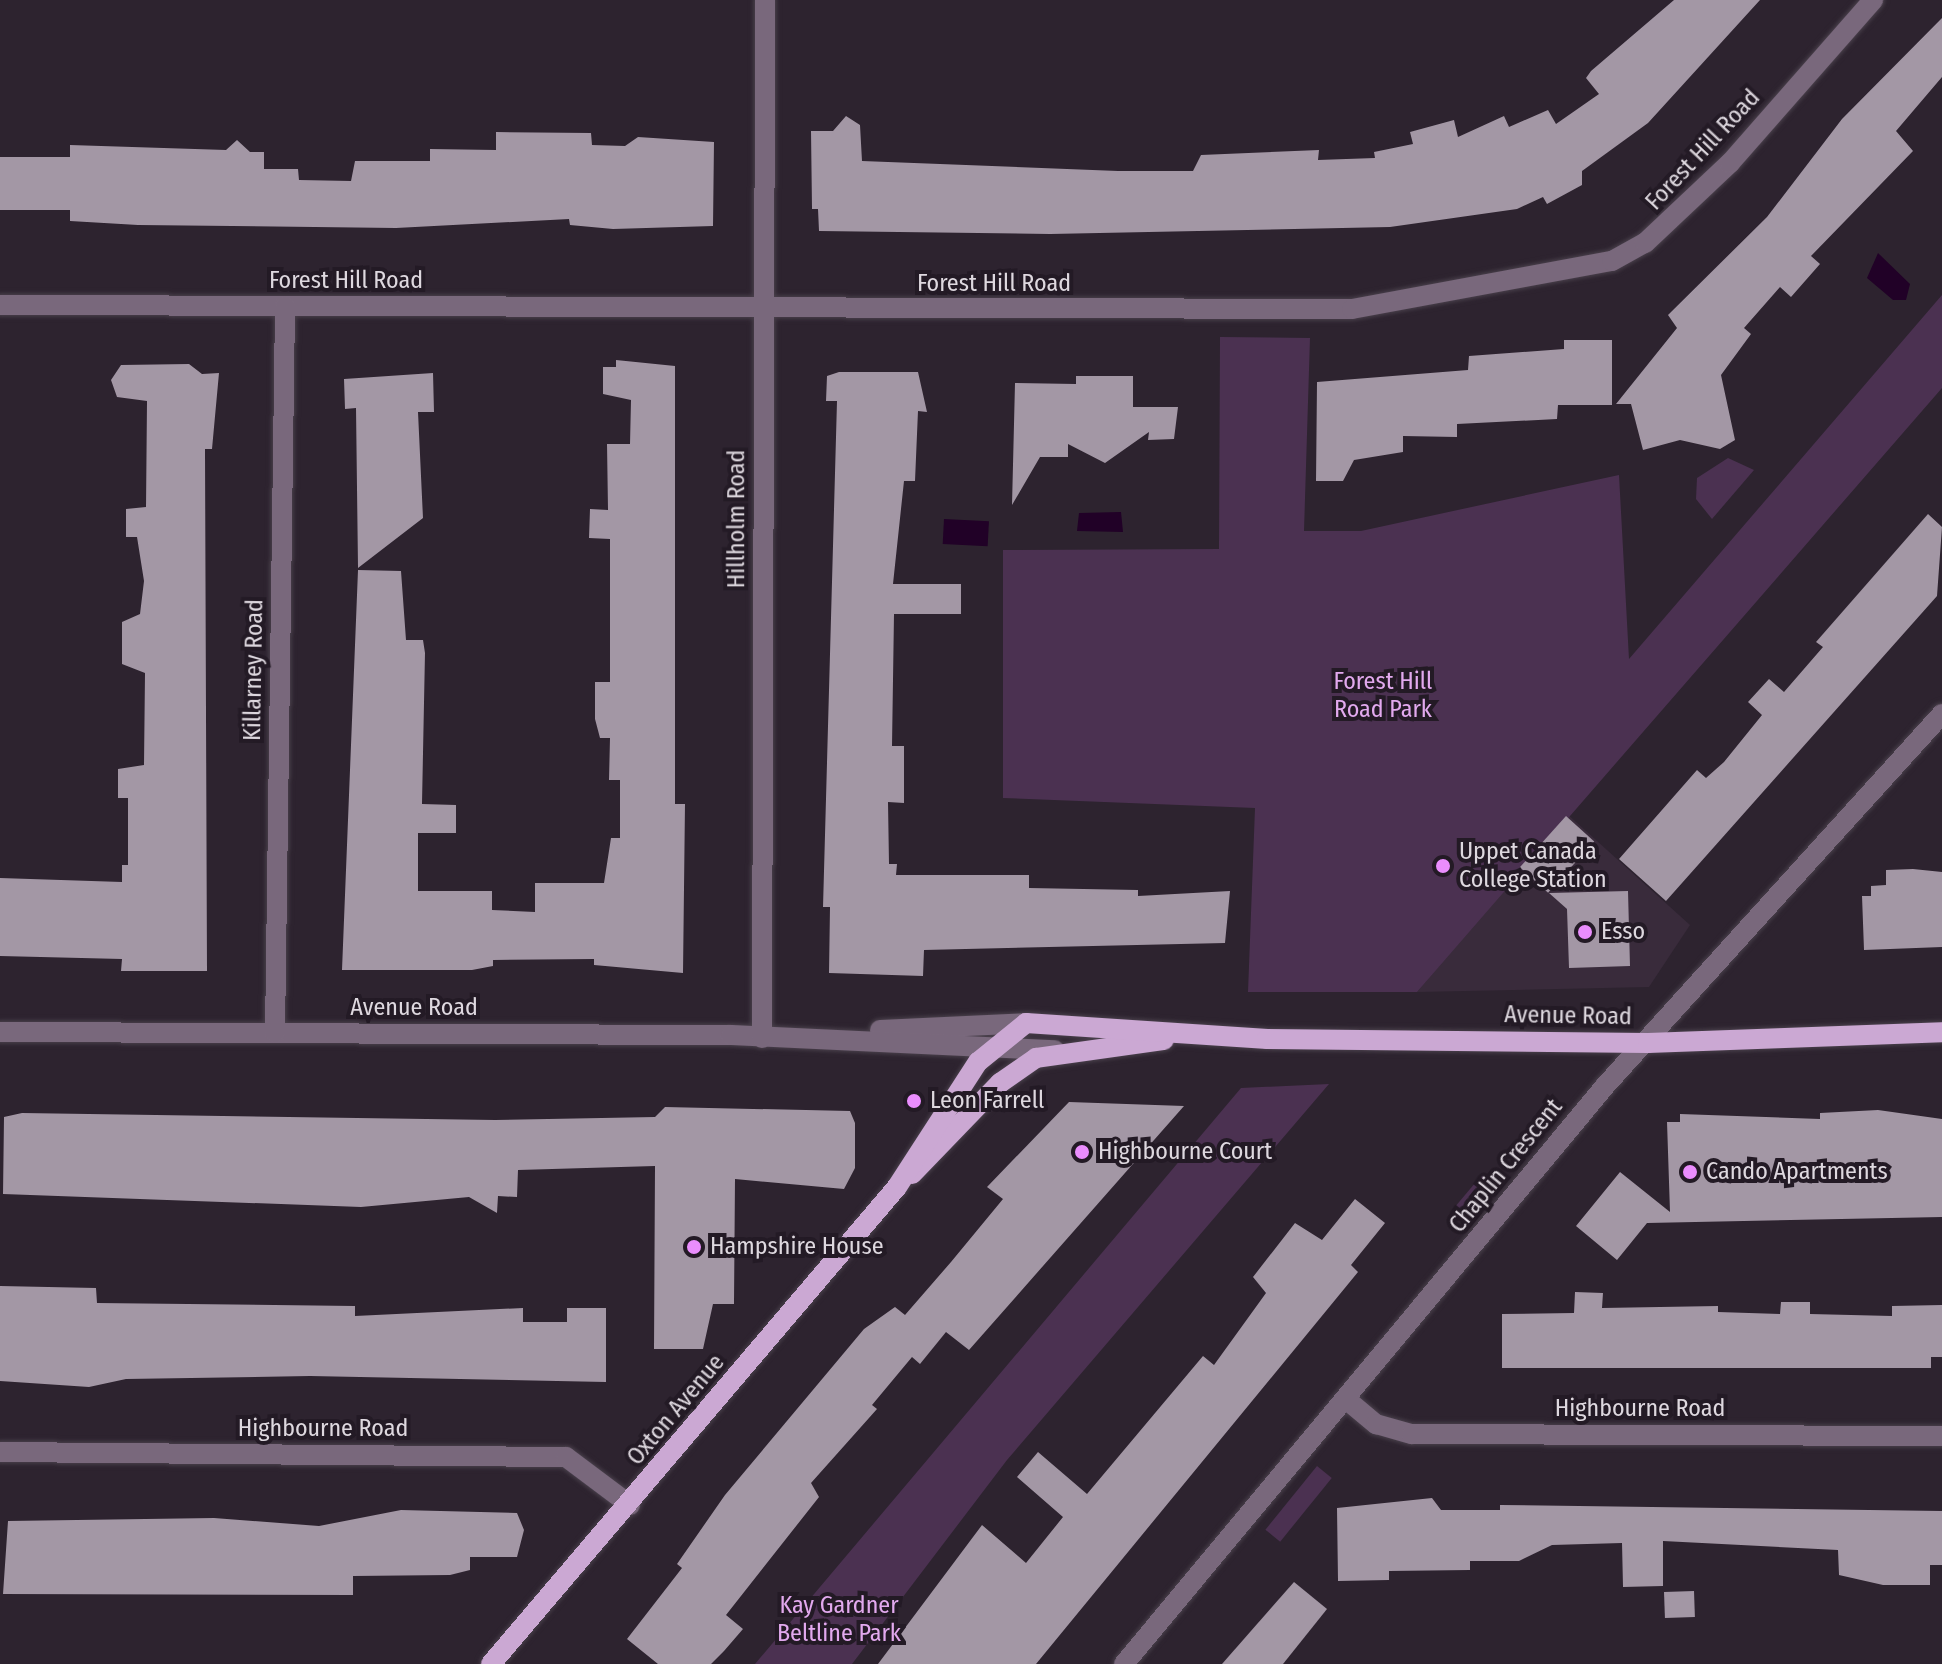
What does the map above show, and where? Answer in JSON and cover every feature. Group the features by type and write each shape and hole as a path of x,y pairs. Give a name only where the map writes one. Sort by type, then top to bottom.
{"main road":[{"name":"Avenue Road","path":"1026,1023 1193,1036 1648,1043 1942,1032"},
{"name":"Oxton Avenue","path":"897,1187 991,1048 1026,1023"},
{"name":"Avenue Road","path":"1081,1050 1193,1036"},
{"name":"Oxton Avenue","path":"491,1664 630,1505 897,1187 1015,1070 1081,1050"}],"street":[{"name":"Hillholm Road","path":"762,1038 765,0"},
{"name":"Forest Hill Road","path":"0,305 1352,309 1612,261 1670,226 1873,0"},
{"name":"Killarney Road","path":"275,1033 285,306"},
{"name":"Chaplin Crescent","path":"1124,1664 1648,1043 1942,714"},
{"name":"Avenue Road","path":"828,1037 962,1022 1026,1023"},
{"name":"Avenue Road","path":"0,1032 828,1037 991,1048 1081,1050"},
{"name":"Highbourne Road","path":"1347,1400 1376,1424 1412,1434 1942,1436"},
{"name":"Highbourne Road","path":"0,1452 566,1457 630,1505"}],"shaded area":[{"path":"1878,253 1910,284 1906,300 1893,300 1867,278"},
{"path":"1121,512 1123,532 1077,531 1079,513"},
{"path":"944,519 989,521 988,546 943,544"},
{"path":"1566,813 1690,925 1649,987 1417,992"}],"green space":[{"name":"Forest Hill Road Park","path":"1942,295 1942,388 1417,992 1248,992 1255,808 1003,798 1003,550 1219,549 1220,337 1310,338 1304,531 1361,531 1619,475 1629,659"},
{"path":"1728,458 1754,470 1712,519 1696,499 1697,478"},
{"name":"Kay Gardner Beltline Park","path":"1329,1084 1007,1460 852,1664 755,1664 1241,1088"},
{"path":"1481,1176 1492,1185 1472,1213 1454,1208"},
{"path":"1317,1466 1332,1478 1280,1542 1265,1530"}],"building":[{"path":"1674,0 1760,0 1648,123 1582,171 1582,185 1547,204 1543,197 1517,209 1390,227 1050,234 819,231 818,209 812,209 811,131 833,131 846,116 860,125 862,161 1118,171 1193,171 1201,155 1319,150 1318,160 1375,158 1374,152 1413,144 1410,132 1454,120 1458,137 1504,116 1509,127 1548,110 1556,124 1599,94 1586,78 1591,71"},
{"path":"1942,18 1942,77 1896,131 1913,151 1811,256 1820,264 1791,297 1780,287 1744,328 1751,334 1721,375 1735,440 1720,449 1680,440 1643,450 1631,404 1616,404 1677,328 1668,315 1767,217 1842,119"},
{"path":"496,132 591,133 592,145 625,146 638,137 714,142 713,226 613,229 570,225 569,219 396,228 138,225 70,221 70,210 0,210 0,157 70,157 70,145 226,150 237,140 250,152 264,152 264,169 298,169 299,180 351,181 355,161 430,161 430,149 496,150"},
{"path":"1564,340 1612,340 1612,405 1558,405 1557,419 1457,424 1457,437 1403,436 1403,452 1354,460 1343,481 1316,481 1317,382 1468,370 1469,356 1564,349"},
{"path":"616,360 675,366 675,804 685,804 683,973 594,965 594,959 493,960 493,966 472,970 342,970 358,570 401,571 406,640 423,640 425,653 422,804 456,805 456,833 418,833 418,891 492,891 492,910 535,912 535,883 604,883 611,838 620,838 620,780 609,780 610,738 600,738 595,719 595,682 610,682 610,539 589,538 590,509 608,510 607,444 630,444 631,400 603,394 603,367 616,367"},
{"path":"189,364 202,374 219,373 212,449 205,449 207,971 121,971 122,959 0,956 0,878 122,882 122,865 128,865 128,798 118,798 118,769 144,765 145,673 122,664 122,622 140,614 144,581 137,537 126,537 126,509 146,507 147,401 117,397 111,380 121,365"},
{"path":"839,372 918,372 927,412 918,411 915,481 904,481 893,584 961,584 961,614 894,614 892,746 904,746 904,803 888,802 889,864 897,864 896,875 1029,875 1029,888 1138,890 1138,896 1230,891 1225,943 924,950 923,976 829,973 830,907 823,907 837,401 826,401 827,376"},
{"path":"433,373 434,412 418,412 423,518 358,568 356,408 345,409 344,379"},
{"path":"1076,376 1133,376 1133,407 1178,407 1174,439 1148,440 1149,432 1105,463 1068,444 1068,457 1040,457 1012,505 1015,383 1076,384"},
{"path":"1928,514 1942,527 1937,596 1666,901 1619,859 1697,770 1706,778 1724,762 1762,715 1748,702 1769,679 1784,692 1823,647 1816,642"},
{"path":"1566,816 1594,841 1548,893 1520,867"},
{"path":"1886,870 1942,872 1942,947 1864,950 1862,896 1871,896 1871,886 1886,885"},
{"path":"1628,891 1630,966 1569,968 1567,909 1549,893"},
{"path":"1069,1102 1184,1106 969,1350 946,1332 920,1364 912,1357 872,1405 877,1409 811,1483 819,1497 726,1615 743,1629 724,1651 711,1664 658,1664 627,1639 682,1568 677,1564 725,1495 864,1329 895,1307 905,1315 1003,1199 987,1187"},
{"path":"665,1107 850,1111 855,1123 855,1168 844,1189 735,1179 734,1304 713,1304 703,1349 654,1349 655,1166 518,1170 517,1197 498,1196 497,1213 469,1197 361,1207 3,1194 4,1117 22,1113 495,1120 655,1117"},
{"path":"1878,1110 1942,1119 1942,1217 1647,1223 1617,1260 1576,1226 1620,1172 1670,1212 1667,1122 1680,1122 1680,1114 1820,1119 1820,1113"},
{"path":"1355,1199 1385,1223 1351,1265 1358,1272 1036,1664 878,1664 982,1525 1026,1563 1063,1517 1017,1477 1038,1452 1087,1494 1203,1356 1214,1365 1266,1293 1253,1277 1295,1223 1322,1240"},
{"path":"0,1286 96,1288 97,1303 355,1306 355,1316 523,1308 523,1322 567,1322 567,1308 606,1308 606,1382 310,1376 126,1379 89,1387 0,1381"},
{"path":"1575,1292 1603,1293 1602,1308 1718,1306 1718,1312 1780,1314 1781,1302 1810,1302 1810,1314 1892,1316 1892,1306 1942,1305 1942,1357 1931,1357 1931,1368 1502,1368 1502,1314 1574,1313"},
{"path":"1432,1498 1441,1510 1500,1510 1500,1505 1942,1511 1942,1565 1930,1565 1930,1585 1883,1585 1839,1575 1838,1550 1663,1541 1663,1586 1623,1587 1622,1543 1552,1545 1519,1561 1470,1561 1470,1570 1389,1571 1389,1580 1338,1581 1337,1508"},
{"path":"401,1510 517,1513 524,1530 517,1557 470,1557 470,1570 450,1575 353,1576 353,1595 3,1594 8,1521 214,1518 319,1526"},
{"path":"1294,1582 1327,1609 1283,1664 1222,1664"},
{"path":"1694,1591 1695,1617 1665,1618 1664,1592"}],"place":[{"name":"Uppet Canada College Station","path":"1443,866"},
{"name":"Esso","path":"1585,932"},
{"name":"Leon Farrell","path":"914,1101"},
{"name":"Highbourne Court","path":"1082,1152"},
{"name":"Cando Apartments","path":"1690,1172"},
{"name":"Hampshire House","path":"694,1247"}]}
